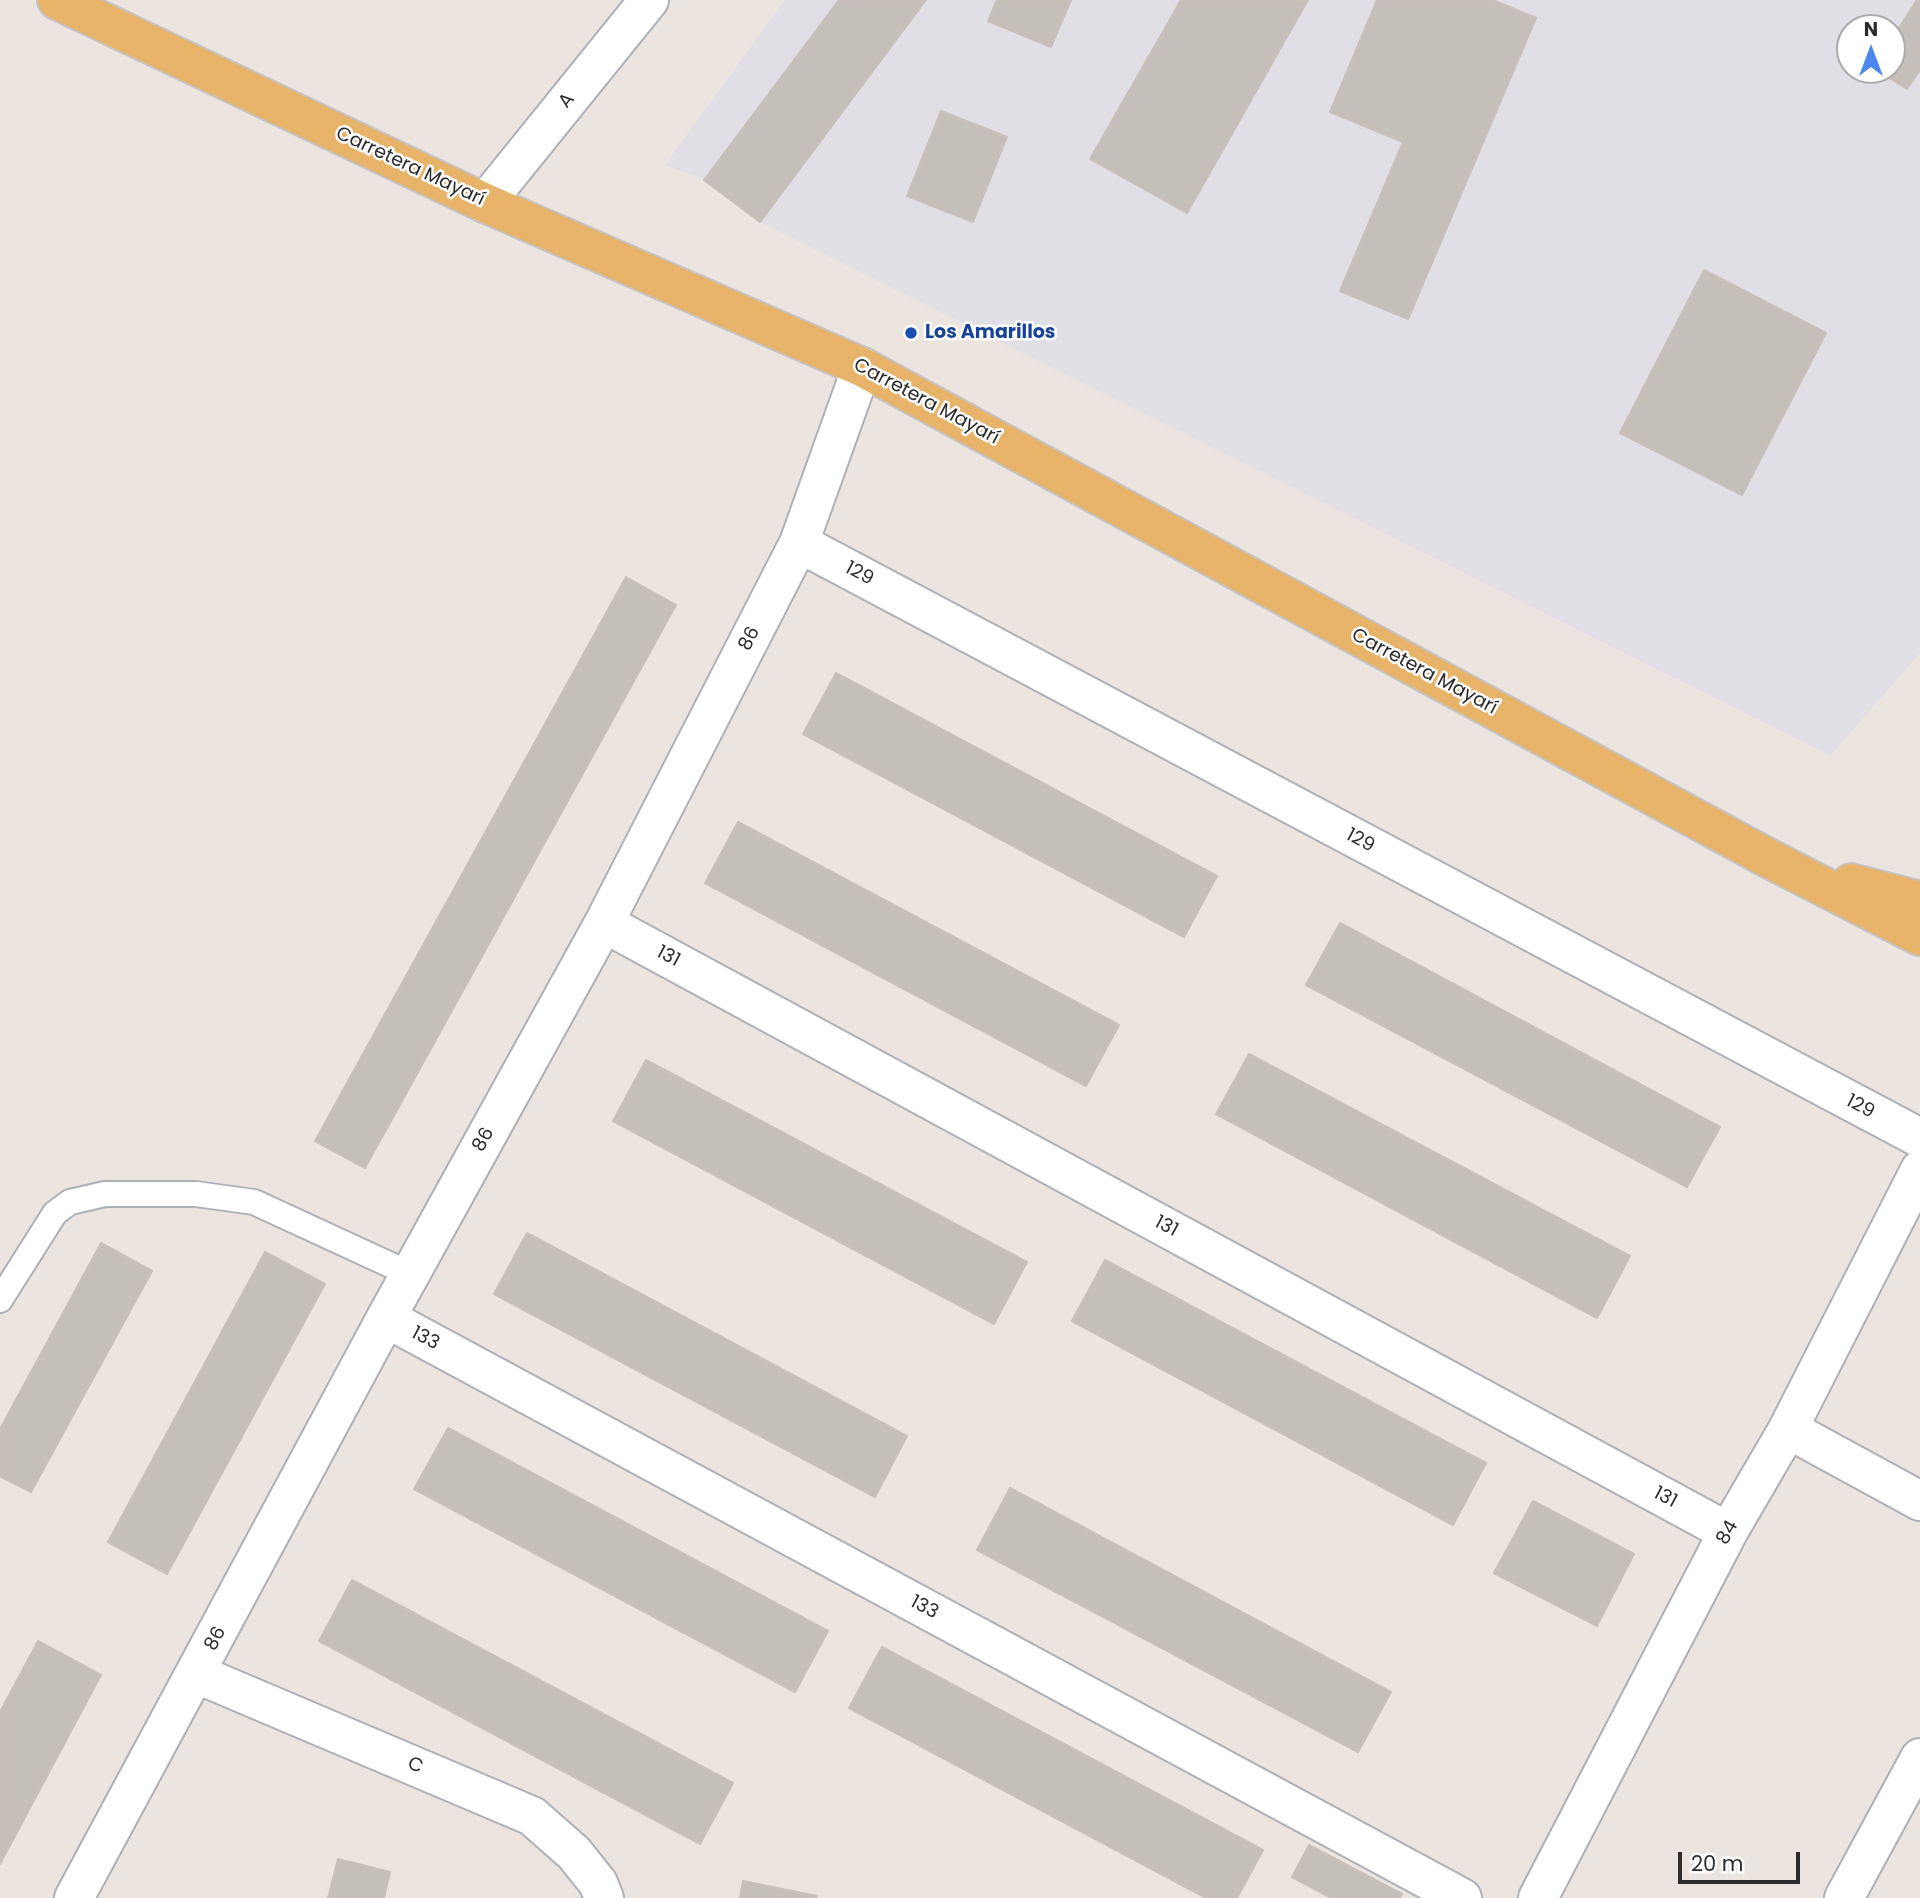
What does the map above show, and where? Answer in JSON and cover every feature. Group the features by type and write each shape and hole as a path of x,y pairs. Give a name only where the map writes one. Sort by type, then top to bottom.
{"main road":[{"name":"Carretera Mayarí","path":"57,0 485,203 862,367 1768,858 1920,936"},
{"name":"Carretera Mayarí","path":"1768,858 1920,901"}],"street":[{"name":"A","path":"485,203 649,0"},
{"name":"86","path":"75,1898 386,1318 604,923 799,542 862,367"},
{"name":"129","path":"799,542 1920,1139"},
{"name":"131","path":"604,923 1728,1532"},
{"name":"84","path":"1538,1898 1728,1532 1788,1429 1920,1170"},
{"name":"133","path":"386,1318 1462,1898"},
{"path":"1788,1429 1920,1501"},
{"name":"C","path":"197,1674 532,1816 574,1853 598,1883 604,1898"},
{"path":"1844,1898 1920,1758"}],"lane":[{"path":"0,1300 55,1213 70,1202 105,1194 196,1194 254,1202 410,1274"}],"shaded area":[{"path":"785,0 1920,0 1920,653 1830,756 760,222 704,180 665,165"}],"building":[{"path":"839,0 926,0 760,222 704,180"},
{"path":"997,0 1071,0 1051,47 988,21"},
{"path":"1181,0 1308,0 1187,213 1090,159"},
{"path":"1377,0 1493,0 1536,18 1408,319 1340,291 1403,142 1330,112"},
{"path":"1917,0 1920,0 1920,70 1907,89 1899,84 1906,84 1906,17"},
{"path":"941,111 1007,137 973,222 907,196"},
{"path":"1704,270 1826,333 1742,495 1620,433"},
{"path":"626,577 676,605 365,1168 315,1141"},
{"path":"836,673 1217,876 1184,937 803,734"},
{"path":"738,822 1119,1025 1086,1086 705,883"},
{"path":"1340,923 1720,1127 1687,1187 1306,985"},
{"path":"1249,1054 1630,1256 1597,1318 1216,1114"},
{"path":"646,1060 1027,1262 994,1324 613,1121"},
{"path":"527,1233 907,1436 875,1497 494,1294"},
{"path":"101,1243 152,1271 31,1492 0,1476 0,1429"},
{"path":"265,1252 325,1284 167,1574 108,1542"},
{"path":"1105,1260 1486,1463 1453,1525 1072,1321"},
{"path":"448,1428 828,1631 795,1692 414,1489"},
{"path":"1010,1488 1391,1692 1358,1752 977,1550"},
{"path":"1533,1501 1634,1554 1597,1626 1494,1573"},
{"path":"352,1580 733,1783 700,1844 319,1641"},
{"path":"38,1641 101,1675 0,1864 0,1712"},
{"path":"882,1647 1263,1850 1237,1898 1206,1898 849,1708"},
{"path":"1309,1845 1402,1894 1400,1898 1331,1898 1292,1877"},
{"path":"338,1859 390,1872 384,1898 328,1898"},
{"path":"743,1881 817,1896 740,1898"}],"place":[{"name":"Los Amarillos","path":"911,333"}]}
